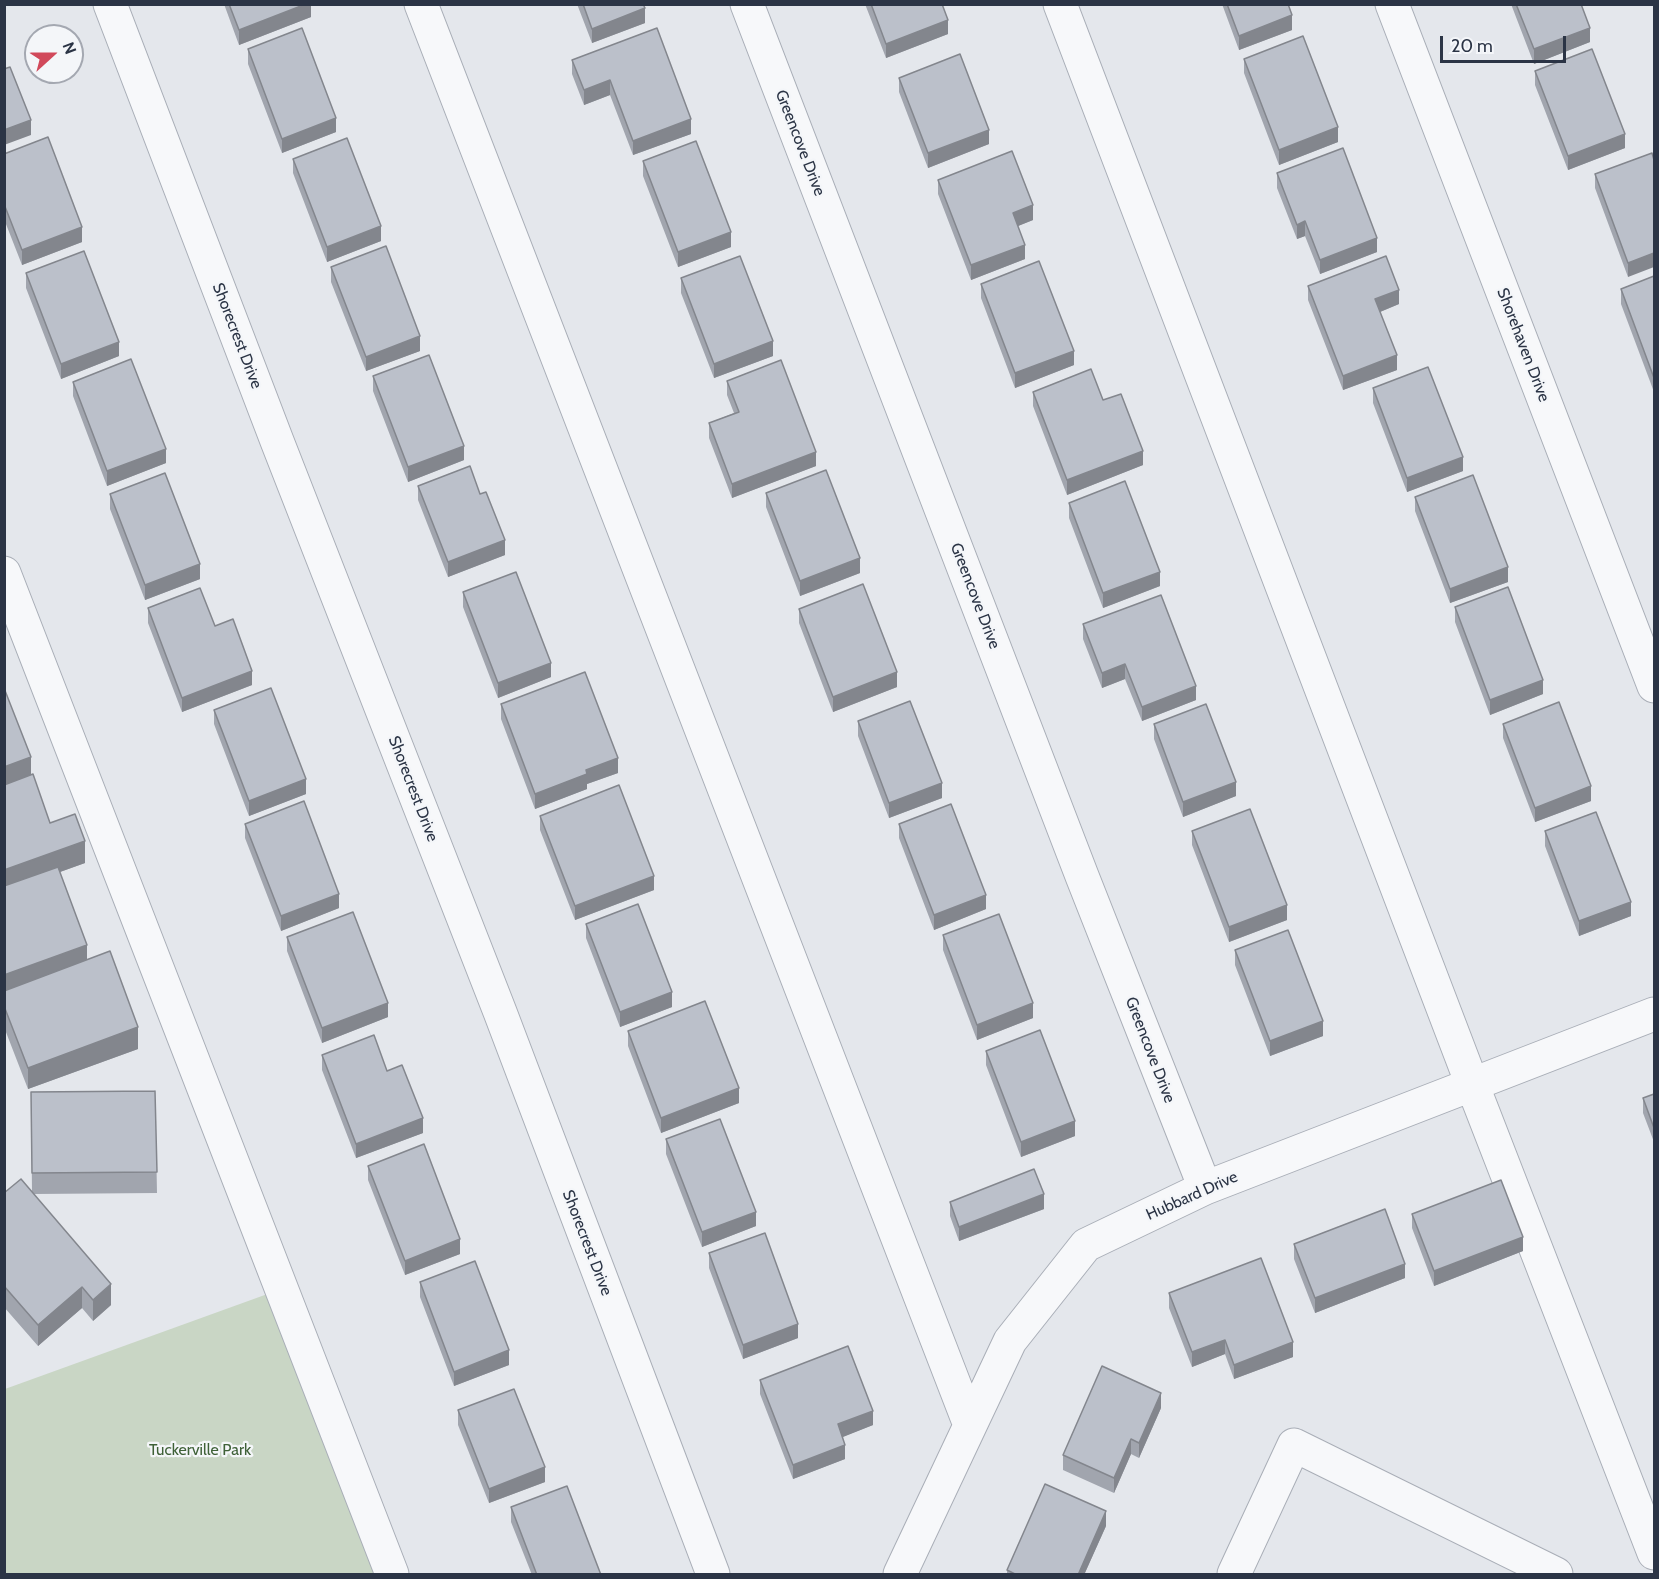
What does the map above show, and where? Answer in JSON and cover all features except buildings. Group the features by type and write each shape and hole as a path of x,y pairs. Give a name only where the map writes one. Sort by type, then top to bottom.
{"street":[{"name":"Shorecrest Drive","path":"110,4 500,1012 713,1575"},
{"path":"421,4 970,1425"},
{"name":"Greencove Drive","path":"747,4 1073,854 1205,1188"},
{"path":"1060,4 1472,1084 1654,1553"},
{"name":"Shorehaven Drive","path":"1392,4 1654,686"},
{"path":"4,573 392,1575"},
{"name":"Hubbard Drive","path":"900,1575 1010,1341 1086,1245 1205,1188 1654,1014"},
{"path":"1234,1575 1294,1445 1556,1575"}],"green space":[{"name":"Tuckerville Park","path":"273,1292 381,1574 5,1574 5,1389"}]}
